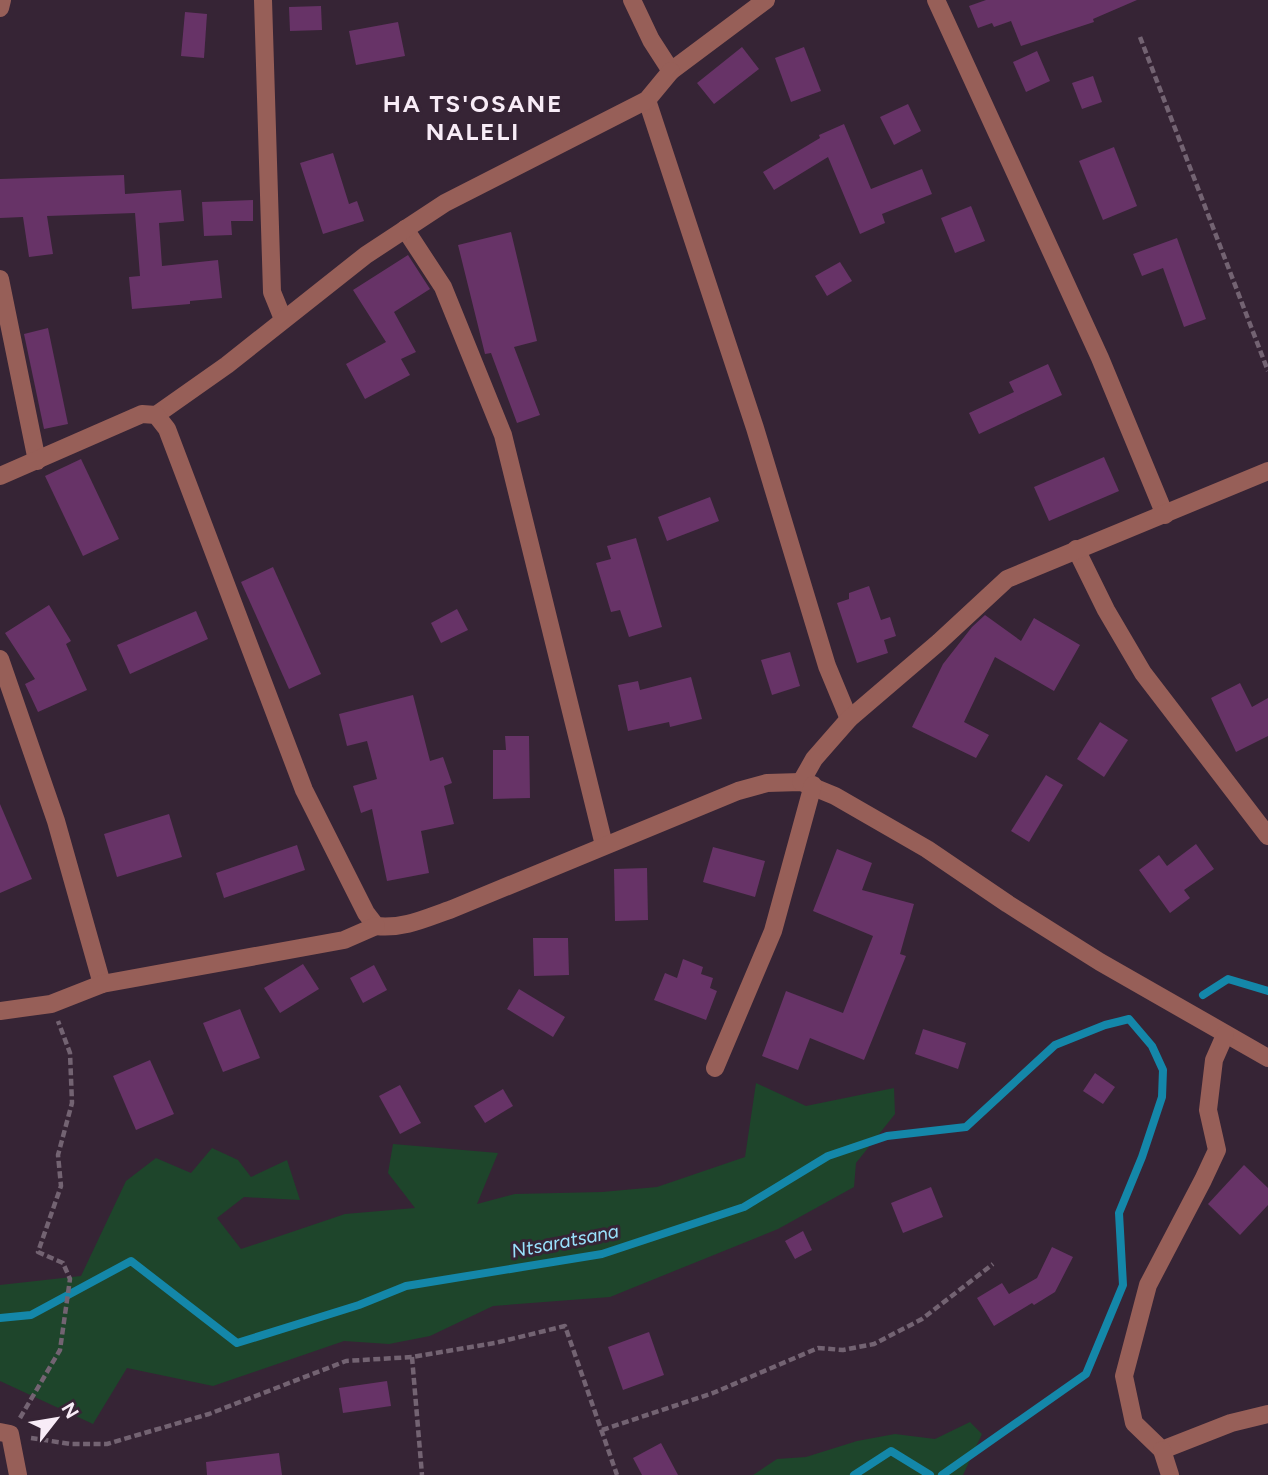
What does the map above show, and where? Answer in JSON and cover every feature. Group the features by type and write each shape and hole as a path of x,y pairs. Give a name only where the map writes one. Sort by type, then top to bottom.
{"street":[{"path":"0,8 2,0"},
{"path":"263,0 272,292 283,319"},
{"path":"632,0 651,40 671,71"},
{"path":"0,475 142,414 156,415 227,365 366,255 445,203 647,100 671,71 766,0"},
{"path":"936,0 1100,358 1165,515"},
{"path":"647,100 755,428 827,666 849,719"},
{"path":"405,229 443,287 503,435 604,845"},
{"path":"0,279 37,461"},
{"path":"156,415 167,429 304,790 366,913 376,926"},
{"path":"715,1068 773,931 814,760 849,719 1007,579 1268,471"},
{"path":"1076,549 1106,610 1143,673 1268,836"},
{"path":"0,659 56,821 102,984"},
{"path":"0,1011 51,1003 102,984 344,940 376,926 407,926 738,791 767,783 807,784 835,796 927,849 1069,943 1268,1058"},
{"path":"1170,1475 1162,1450 1134,1423 1124,1376 1148,1285 1217,1150 1208,1110 1214,1060 1225,1035"},
{"path":"1162,1450 1231,1423 1268,1414"},
{"path":"5,1433 18,1475"}],"path":[{"path":"1140,37 1268,371"},
{"path":"51,1003 70,1053 72,1103 58,1155 61,1186 38,1252 63,1263 71,1279 60,1350 5,1433 71,1444 107,1444 209,1414 346,1362 412,1357 495,1343 565,1326 617,1475"},
{"path":"602,1430 713,1393 818,1348 843,1350 874,1344 922,1319 993,1264"},
{"path":"412,1357 422,1475"}],"green space":[{"path":"756,1083 806,1106 894,1088 895,1114 856,1163 854,1187 778,1229 610,1297 493,1306 430,1336 389,1344 344,1341 213,1386 127,1368 93,1424 0,1381 0,1285 81,1276 126,1181 156,1158 191,1173 212,1148 238,1160 251,1177 287,1160 300,1200 244,1197 217,1218 241,1249 345,1214 415,1208 388,1173 393,1144 498,1153 477,1204 515,1194 602,1192 657,1187 745,1157"},
{"path":"970,1422 982,1434 963,1475 753,1475 777,1459 806,1457 857,1441 895,1434 935,1439"}],"building":[{"path":"986,0 1137,0 1093,19 1094,22 1021,46 1011,21 994,27 992,23 978,28 969,6"},
{"path":"321,6 322,30 290,31 289,7"},
{"path":"185,12 207,14 204,58 181,56"},
{"path":"398,22 405,56 356,65 349,31"},
{"path":"742,47 759,69 714,104 697,83"},
{"path":"804,47 821,91 791,102 775,58"},
{"path":"1037,51 1050,81 1026,92 1013,62"},
{"path":"1093,76 1102,102 1082,109 1072,83"},
{"path":"908,104 921,131 894,145 880,117"},
{"path":"844,124 871,189 922,169 932,194 882,214 885,223 860,234 828,157 774,190 763,172 820,138 819,135"},
{"path":"1114,147 1137,206 1103,220 1079,161"},
{"path":"333,153 349,204 357,201 364,221 323,234 300,163"},
{"path":"124,175 125,194 181,190 184,221 159,223 162,266 218,260 222,298 132,309 129,277 140,276 135,213 47,216 53,254 29,257 23,217 0,218 0,179"},
{"path":"253,200 253,221 231,221 232,235 204,236 202,202"},
{"path":"971,206 985,241 955,253 941,218"},
{"path":"511,232 537,341 514,347 540,415 517,423 491,353 485,354 458,245"},
{"path":"1177,238 1206,319 1184,327 1163,268 1142,276 1133,254"},
{"path":"408,255 430,289 394,312 416,352 401,359 410,375 365,399 346,364 386,342 353,290"},
{"path":"840,262 852,281 827,296 815,276"},
{"path":"48,328 68,424 44,429 24,334"},
{"path":"1048,364 1062,395 979,434 969,413 1014,392 1009,382"},
{"path":"1104,457 1119,491 1049,521 1034,487"},
{"path":"81,459 119,539 83,556 45,476"},
{"path":"710,497 719,521 667,541 658,517"},
{"path":"636,538 662,627 629,637 620,610 611,612 596,563 611,559 607,546"},
{"path":"273,567 321,674 289,689 241,582"},
{"path":"869,586 881,620 890,617 896,636 884,640 888,653 857,663 837,603 849,599 849,593"},
{"path":"49,605 71,641 66,644 87,690 38,712 25,684 35,679 5,633"},
{"path":"457,609 468,630 441,643 431,623"},
{"path":"196,611 208,639 130,674 117,645"},
{"path":"985,615 1021,641 1034,618 1080,645 1054,691 995,657 964,722 989,735 976,758 912,727 943,664"},
{"path":"790,652 800,686 772,695 761,660"},
{"path":"691,677 702,719 670,727 669,722 628,731 618,685 638,681 640,690"},
{"path":"1240,683 1252,707 1268,698 1268,736 1236,752 1211,698"},
{"path":"413,695 430,761 443,757 452,783 444,786 454,824 421,831 429,873 387,881 372,809 361,813 353,786 377,779 367,741 347,746 339,714"},
{"path":"1100,722 1128,740 1104,777 1077,759"},
{"path":"505,736 529,736 530,798 493,799 493,750 506,750"},
{"path":"1046,775 1063,785 1029,842 1011,831"},
{"path":"0,804 32,879 0,893"},
{"path":"169,814 182,857 117,877 104,834"},
{"path":"1196,844 1214,869 1184,890 1190,898 1170,913 1139,870 1159,855 1167,866"},
{"path":"297,845 305,870 224,898 216,873"},
{"path":"713,847 765,861 755,897 703,882"},
{"path":"837,849 872,863 862,890 914,904 900,954 906,956 864,1060 810,1038 798,1070 762,1056 786,991 843,1013 873,936 813,911"},
{"path":"647,868 648,920 615,921 614,869"},
{"path":"533,938 568,938 569,975 534,976"},
{"path":"683,959 703,967 701,974 713,978 710,988 717,991 706,1020 654,1000 665,973 677,978"},
{"path":"303,964 319,989 280,1013 264,988"},
{"path":"374,965 387,990 363,1003 350,978"},
{"path":"519,989 565,1017 553,1037 507,1009"},
{"path":"240,1009 260,1058 223,1072 203,1023"},
{"path":"923,1029 966,1043 958,1069 915,1054"},
{"path":"150,1060 174,1114 136,1130 113,1076"},
{"path":"1095,1073 1115,1087 1103,1104 1083,1091"},
{"path":"400,1085 421,1123 400,1134 379,1096"},
{"path":"503,1089 513,1106 485,1123 474,1106"},
{"path":"1244,1165 1268,1188 1268,1205 1240,1235 1208,1204"},
{"path":"931,1187 943,1217 903,1233 891,1203"},
{"path":"803,1231 812,1250 795,1259 785,1241"},
{"path":"1052,1247 1073,1257 1055,1292 994,1326 977,1298 1002,1283 1009,1294 1037,1278"},
{"path":"649,1332 664,1375 623,1390 608,1347"},
{"path":"387,1381 391,1406 343,1413 339,1388"},
{"path":"661,1443 678,1475 642,1475 633,1458"},
{"path":"279,1453 282,1475 207,1475 206,1462"}],"waterway":[{"name":"Ntsaratsana","path":"1203,995 1228,979 1268,991"},
{"name":"Ntsaratsana","path":"0,1318 31,1315 131,1261 237,1343 359,1305 406,1286 602,1254 744,1207 828,1156 887,1136 966,1127 1055,1045 1105,1025 1129,1019 1152,1046 1163,1070 1162,1097 1142,1157 1119,1213 1123,1285 1086,1374 942,1475"},
{"path":"854,1475 891,1451 930,1475"}],"district":[{"name":"HA TS'OSANE NALELI","path":"473,117"}]}
